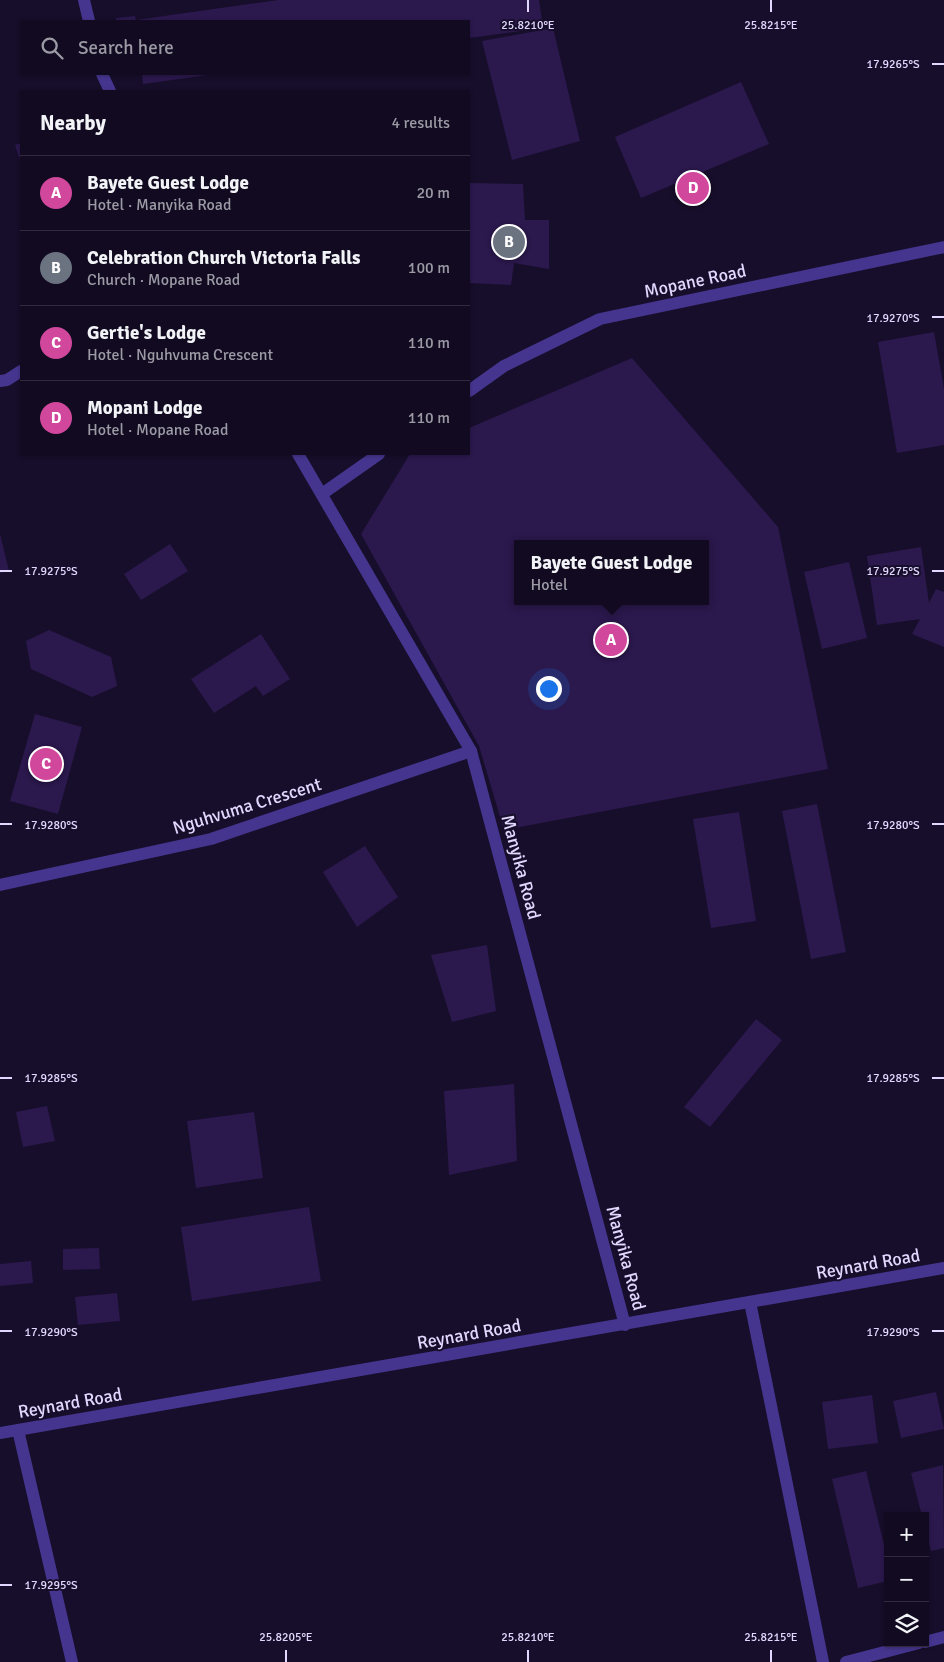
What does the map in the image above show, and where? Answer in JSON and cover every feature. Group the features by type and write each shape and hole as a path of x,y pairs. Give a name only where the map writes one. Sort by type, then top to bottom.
{"street":[{"path":"84,0 89,20"},
{"path":"102,75 110,90"},
{"name":"Mopane Road","path":"470,390 504,366 600,319 944,247"},
{"path":"0,382 20,372"},
{"name":"Manyika Road","path":"299,455 472,751 625,1325"},
{"path":"322,494 378,455"},
{"name":"Nguhvuma Crescent","path":"0,885 211,839 472,751"},
{"name":"Reynard Road","path":"0,1433 944,1268"},
{"path":"750,1302 823,1662"},
{"path":"18,1430 72,1662"},
{"path":"929,1641 944,1637"},
{"path":"846,1662 903,1647"}],"building":[{"path":"278,0 539,0 543,28 470,38 470,20 136,20"},
{"path":"135,16 136,20 116,20 116,18"},
{"path":"553,28 580,141 512,160 482,41"},
{"path":"142,75 208,75 143,84"},
{"path":"741,82 769,144 641,198 615,137"},
{"path":"20,143 20,160 15,145"},
{"path":"470,183 523,184 525,220 549,220 549,269 514,263 511,285 470,283"},
{"path":"934,332 944,389 944,445 897,453 878,342"},
{"path":"632,358 778,527 828,769 504,830 479,746 361,534 409,455 470,455 470,428"},
{"path":"0,534 9,571 0,573"},
{"path":"170,544 188,571 141,600 124,574"},
{"path":"921,547 929,603 936,589 944,592 944,647 912,634 920,619 877,625 867,556"},
{"path":"849,562 867,638 822,649 804,572"},
{"path":"49,630 111,657 117,686 92,697 31,669 26,641"},
{"path":"261,634 290,679 263,696 256,686 214,713 191,679"},
{"path":"35,714 82,727 58,814 10,801"},
{"path":"817,804 846,952 811,959 782,811"},
{"path":"739,812 756,921 711,928 693,819"},
{"path":"365,846 398,897 357,927 323,872"},
{"path":"487,945 496,1011 452,1022 431,955"},
{"path":"756,1019 782,1040 710,1127 684,1107"},
{"path":"514,1084 517,1161 449,1175 444,1091"},
{"path":"47,1106 55,1141 23,1147 16,1112"},
{"path":"254,1112 263,1178 196,1188 187,1121"},
{"path":"309,1207 321,1281 192,1301 181,1227"},
{"path":"99,1248 100,1269 63,1270 63,1249"},
{"path":"31,1261 33,1283 0,1286 0,1264"},
{"path":"117,1293 120,1321 78,1325 75,1297"},
{"path":"936,1392 944,1429 901,1438 893,1401"},
{"path":"872,1395 878,1443 828,1449 822,1402"},
{"path":"943,1465 944,1548 931,1551 929,1543 929,1512 921,1512 911,1473"},
{"path":"866,1471 884,1545 884,1582 858,1588 832,1479"}],"place":[{"name":"Mopani Lodge","path":"693,188"},
{"name":"Celebration Church Victoria Falls","path":"509,242"},
{"name":"Bayete Guest Lodge","path":"611,640"},
{"name":"Gertie's Lodge","path":"46,764"}]}
